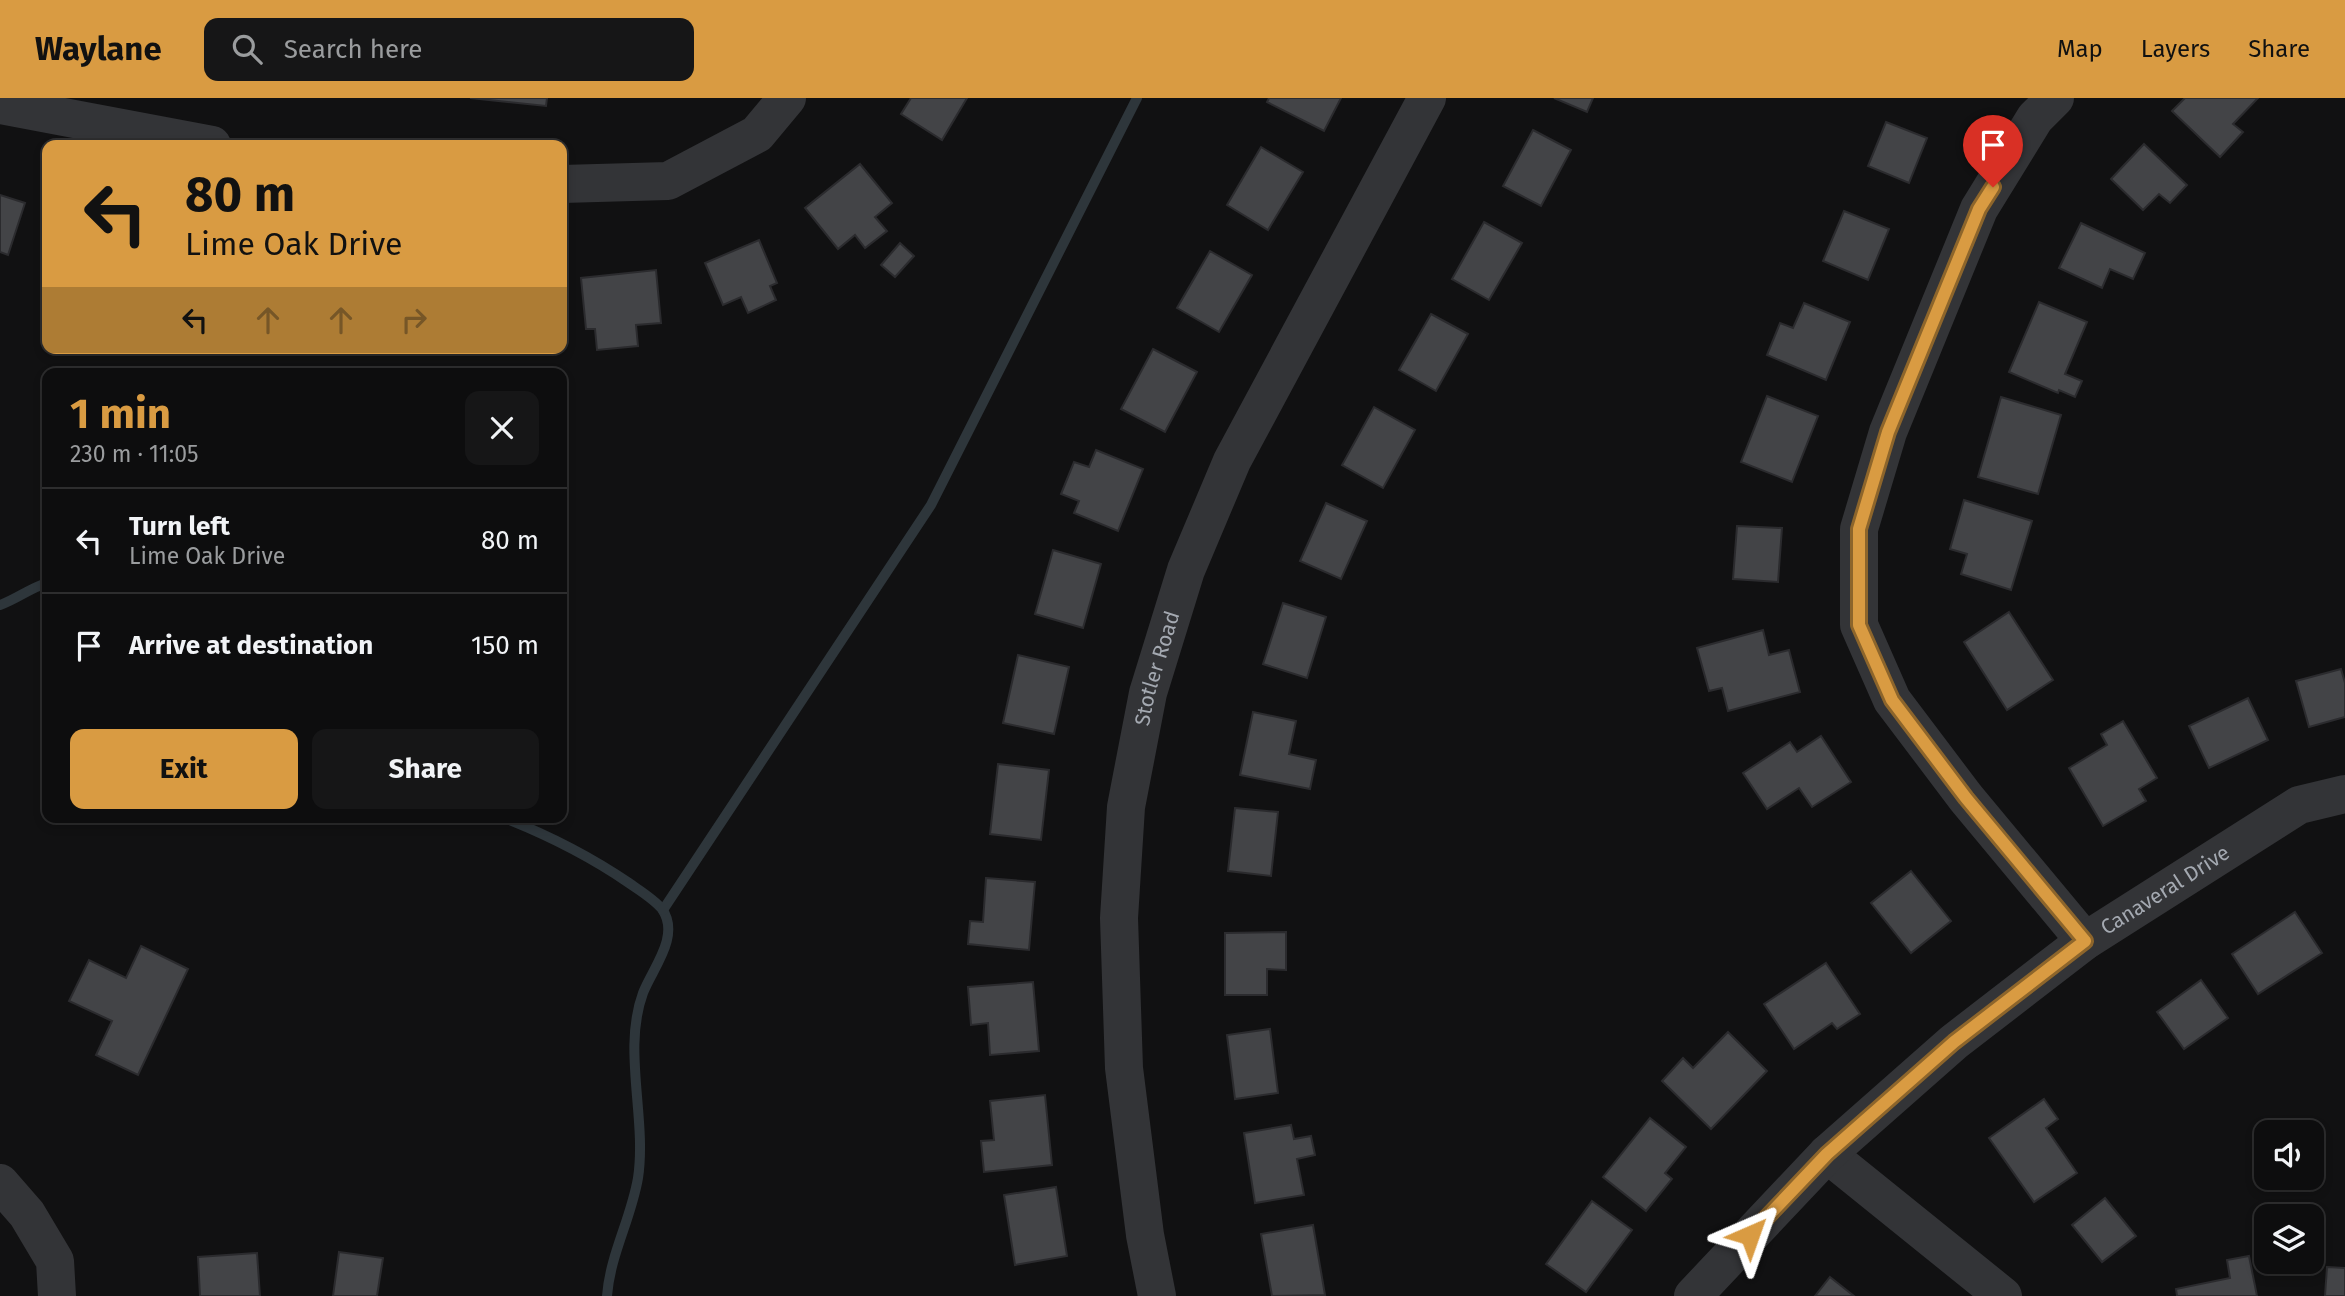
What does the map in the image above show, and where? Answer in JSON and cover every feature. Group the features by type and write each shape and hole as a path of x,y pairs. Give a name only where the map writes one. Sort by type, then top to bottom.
{"street":[{"path":"567,184 668,181 757,134 787,98"},
{"name":"Stotler Road","path":"1157,1296 1145,1235 1124,1068 1119,918 1126,807 1148,693 1186,570 1232,461 1427,98"},
{"path":"2055,98 2035,118 1979,209 1888,432 1859,529 1859,625 1892,700 1966,798 2085,941"},
{"path":"0,105 186,140"},
{"name":"Canaveral Drive","path":"1693,1296 1827,1154 1954,1042 2085,941 2299,805 2345,794"},
{"path":"1827,1154 2003,1296"},
{"path":"0,1183 27,1214 55,1261 57,1296"}],"building":[{"path":"470,98 547,98 546,106"},
{"path":"911,98 967,98 942,140 901,114"},
{"path":"1269,98 1341,98 1324,131 1267,102"},
{"path":"1554,98 1593,98 1587,112"},
{"path":"2185,98 2258,98 2233,124 2243,132 2220,157 2172,111"},
{"path":"1886,122 1927,138 1909,183 1868,166"},
{"path":"1533,130 1571,150 1541,206 1503,186"},
{"path":"2144,144 2187,185 2170,203 2159,194 2143,210 2111,179"},
{"path":"1261,147 1303,172 1268,230 1227,205"},
{"path":"860,164 892,203 875,217 887,231 865,248 855,235 838,249 805,208"},
{"path":"0,195 25,203 8,255 0,252"},
{"path":"1844,211 1889,229 1868,280 1823,261"},
{"path":"1484,222 1522,243 1489,300 1452,279"},
{"path":"2081,223 2145,253 2133,279 2110,269 2102,288 2059,268"},
{"path":"759,240 777,283 770,286 776,300 748,313 741,297 723,305 705,263"},
{"path":"900,243 914,256 895,277 881,265"},
{"path":"1210,251 1252,275 1219,332 1177,308"},
{"path":"656,270 661,323 636,325 638,346 597,350 595,329 586,329 581,278"},
{"path":"2039,302 2087,322 2065,374 2082,381 2075,397 2059,390 2058,393 2009,372"},
{"path":"1804,303 1850,322 1826,380 1767,355 1780,323 1793,328"},
{"path":"1431,314 1468,334 1436,391 1399,370"},
{"path":"1153,349 1197,372 1165,432 1121,409"},
{"path":"1767,396 1818,416 1792,482 1741,462"},
{"path":"2001,397 2061,415 2038,494 1978,477"},
{"path":"1374,407 1415,430 1383,488 1342,465"},
{"path":"1096,450 1143,469 1118,531 1074,513 1079,501 1061,494 1074,462 1089,467"},
{"path":"1964,500 2032,521 2011,590 1961,574 1967,554 1950,549"},
{"path":"1326,503 1367,521 1341,579 1300,561"},
{"path":"1737,526 1782,528 1778,582 1733,579"},
{"path":"1053,550 1101,564 1083,628 1035,614"},
{"path":"1283,603 1326,617 1307,678 1263,664"},
{"path":"2009,612 2053,680 2007,710 1964,642"},
{"path":"1763,630 1769,655 1789,650 1800,692 1728,711 1722,688 1709,691 1697,648"},
{"path":"1018,655 1069,667 1054,734 1003,723"},
{"path":"2341,669 2345,683 2345,717 2309,727 2296,681"},
{"path":"2248,698 2268,740 2209,768 2189,726"},
{"path":"1253,712 1296,721 1289,754 1316,760 1310,789 1240,775"},
{"path":"2123,721 2157,778 2139,789 2146,801 2103,826 2069,768 2107,745 2101,734"},
{"path":"1821,736 1851,782 1812,807 1799,788 1767,809 1743,773 1790,742 1797,752"},
{"path":"998,764 1049,770 1041,840 990,834"},
{"path":"1235,808 1278,812 1271,876 1228,871"},
{"path":"1911,871 1951,921 1911,953 1871,903"},
{"path":"986,878 1035,882 1029,950 968,944 970,921 983,922"},
{"path":"2295,912 2322,953 2258,994 2232,954"},
{"path":"1286,932 1286,970 1267,969 1267,995 1225,995 1225,933"},
{"path":"141,946 188,969 138,1075 96,1055 112,1021 69,1001 89,960 126,978"},
{"path":"1826,963 1860,1014 1837,1029 1832,1023 1794,1049 1764,1004"},
{"path":"2201,980 2228,1018 2184,1049 2157,1012"},
{"path":"1033,982 1039,1051 990,1055 988,1023 971,1025 968,987"},
{"path":"1270,1029 1278,1093 1235,1099 1227,1035"},
{"path":"1728,1032 1767,1071 1711,1129 1662,1081 1683,1058 1693,1068"},
{"path":"1045,1095 1052,1165 984,1172 981,1141 994,1140 990,1101"},
{"path":"2044,1099 2058,1119 2046,1128 2077,1173 2034,1202 1989,1138"},
{"path":"1650,1118 1686,1147 1665,1173 1672,1179 1646,1211 1603,1177"},
{"path":"1291,1125 1294,1139 1311,1136 1315,1155 1297,1159 1304,1195 1255,1203 1244,1133"},
{"path":"1056,1187 1067,1256 1015,1265 1004,1195"},
{"path":"2105,1198 2136,1236 2102,1262 2072,1225"},
{"path":"1592,1201 1632,1230 1586,1292 1546,1264"},
{"path":"1313,1225 1325,1295 1272,1296 1261,1234"},
{"path":"339,1252 383,1258 377,1296 333,1296"},
{"path":"257,1253 260,1296 200,1296 198,1257"},
{"path":"2249,1256 2257,1296 2177,1296 2176,1289 2230,1278 2227,1260"},
{"path":"2327,1267 2345,1268 2345,1296 2325,1296"},
{"path":"1830,1277 1854,1296 1815,1296"}],"waterway":[{"path":"663,910 931,505 1137,98"},
{"path":"0,605 42,585"},
{"path":"516,823 567,846 614,873 655,902 667,919 667,941 643,993 637,1015 635,1061 640,1132 638,1178 612,1266 607,1296"}],"route":[{"path":"1750,1235 1827,1154 1954,1042 2085,941 1966,798 1892,700 1859,625 1859,529 1888,432 1979,209 1993,187"}]}
